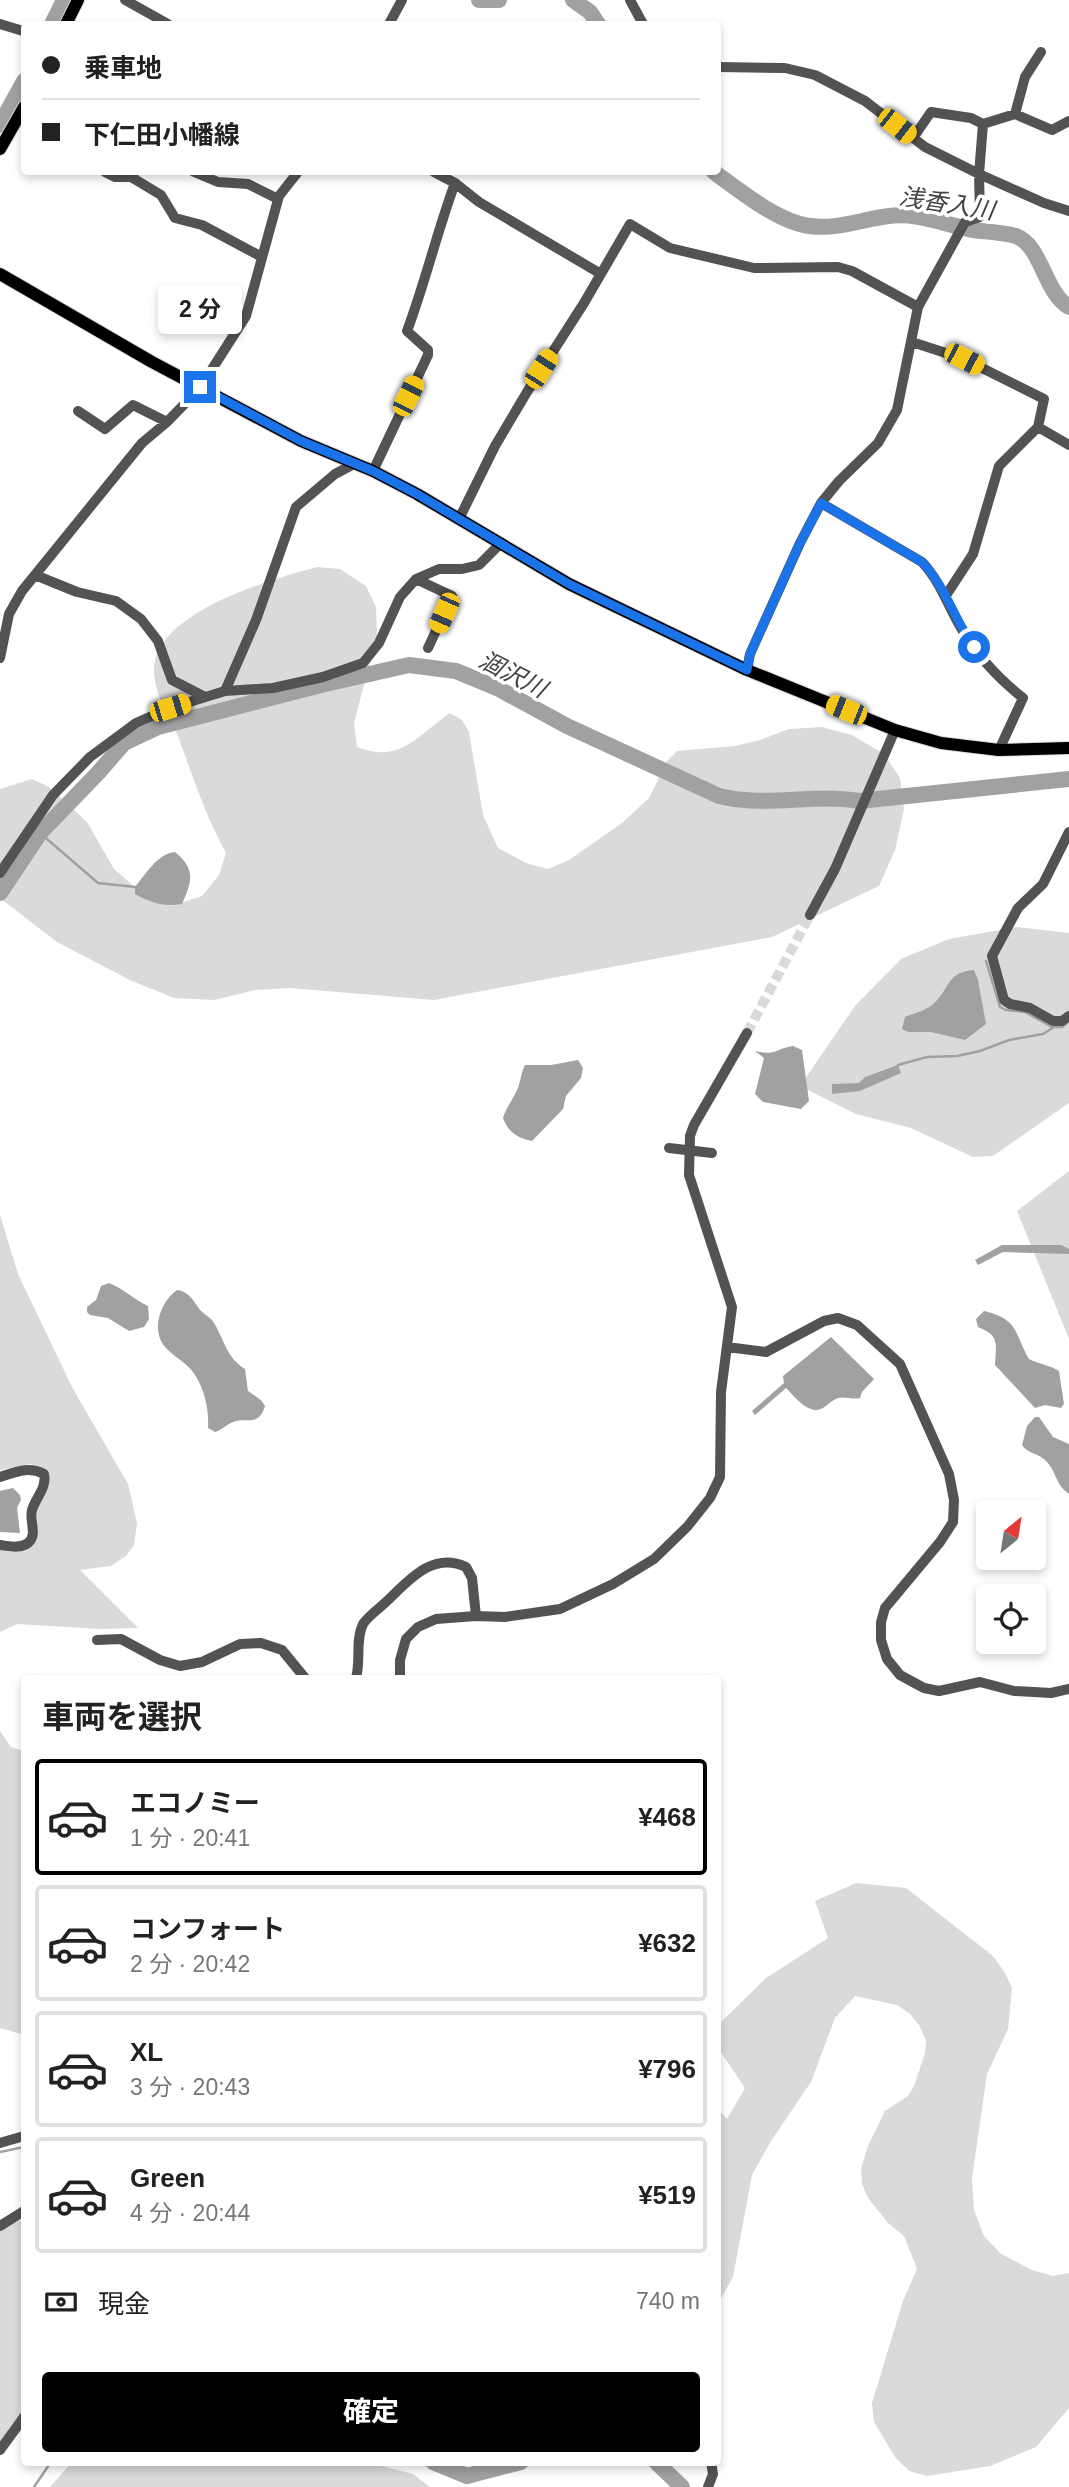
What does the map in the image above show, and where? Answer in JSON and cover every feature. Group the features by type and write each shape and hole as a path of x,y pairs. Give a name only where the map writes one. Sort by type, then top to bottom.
{"main road":[{"path":"67,21 76,0"},
{"path":"0,149 20,125"},
{"path":"0,274 301,441 373,471 580,589 747,670 895,730 941,743 999,750 1069,748"}],"street":[{"path":"125,0 163,21"},
{"path":"390,21 401,0"},
{"path":"630,0 641,21"},
{"path":"0,24 21,30"},
{"path":"1015,114 1025,77 1041,52"},
{"path":"721,67 785,68 815,75 865,101 913,138 979,174 1044,203 1069,211"},
{"path":"913,138 931,112 971,118 983,124 1015,114 1052,130 1069,121"},
{"path":"747,670 750,654 821,503 839,481 878,443 897,410 918,307 965,222 980,217 979,174 983,124"},
{"path":"134,175 162,195 175,218 202,225 262,257"},
{"path":"202,175 218,181 248,184 278,199"},
{"path":"0,658 2,624 22,591 142,443 167,422 200,387 246,316 278,199 296,175"},
{"path":"439,175 479,202 601,274"},
{"path":"373,471 428,355 428,350 407,331 422,291 437,232 455,184"},
{"path":"459,519 495,446 630,224 670,248 754,268 838,267 852,271 918,307"},
{"path":"912,342 964,359 1044,399 1038,427 999,466 973,554 945,597"},
{"path":"78,411 105,429 133,405 167,422"},
{"path":"1038,427 1069,445"},
{"path":"225,691 256,620 296,506 334,474 354,464"},
{"path":"821,503 922,562 932,573 962,630 985,664 1023,698 999,750"},
{"path":"0,873 53,795 90,757 136,723 170,708 225,691 274,688 323,677 363,663 379,643 400,597 416,579 439,569 462,569 478,565 501,543"},
{"path":"35,575 77,592 116,601 141,619 158,641 172,680 205,697"},
{"path":"416,579 452,596 428,648"},
{"path":"810,915 835,869 895,730"},
{"path":"1069,832 1043,884 1018,908 992,956 1004,1000 1030,1008 1053,1021 1062,1021 1069,1016"},
{"path":"400,1675 400,1660 406,1639 418,1627 436,1619 505,1617 561,1609 613,1584 654,1559 687,1527 710,1498 720,1477 721,1392 732,1307 688,1175 690,1136 747,1033"},
{"path":"669,1148 712,1153"},
{"path":"727,1347 766,1352 824,1321 838,1318 857,1325 900,1364 949,1474 954,1500 953,1522 940,1542 885,1608 881,1622 881,1640 887,1659 900,1675 924,1688 939,1690 980,1682 1014,1691 1051,1693 1069,1689"},
{"path":"0,1478 25,1469 44,1474 46,1482 32,1510 33,1537 27,1544 18,1547 0,1545"},
{"path":"357,1675 364,1623 412,1576 431,1565 445,1562 466,1567 472,1578 476,1616"},
{"path":"97,1640 121,1639 160,1660 180,1666 202,1662 240,1644 261,1643 282,1650 303,1675"},
{"path":"0,2143 21,2137"},
{"path":"0,2226 21,2213"},
{"path":"0,2450 21,2421"},
{"path":"708,2487 713,2474 712,2466"}],"shaded area":[{"path":"317,567 340,569 366,586 376,607 377,635 354,723 357,747 385,752 397,750 450,713 462,720 469,732 483,815 498,848 526,863 548,869 569,860 622,823 649,798 667,761 677,751 735,746 789,729 822,727 852,735 884,754 900,778 904,809 895,850 879,886 772,937 434,1000 290,988 255,990 214,1000 174,998 130,980 57,942 0,898 0,789 32,779 49,787 87,822 114,869 149,899 174,905 202,896 219,875 226,853 206,811 157,688 154,670 159,649 173,631 219,601 273,580"},
{"path":"175,852 186,864 190,876 182,904 158,904 135,894 135,887 152,865 163,856"},
{"path":"1017,927 1069,933 1069,1103 993,1156 973,1157 911,1128 856,1114 800,1086 855,1006 901,959 949,939"},
{"path":"974,970 986,1024 965,1040 902,1029 905,1017 932,1005 958,974"},
{"path":"793,1046 802,1050 809,1101 801,1109 763,1102 755,1094 764,1058 755,1051 772,1052"},
{"path":"578,1060 583,1068 581,1078 566,1096 563,1109 532,1141 510,1131 503,1118 518,1089 525,1065 551,1065"},
{"path":"898,1065 901,1073 860,1091 832,1094 832,1084 859,1083 865,1077"},
{"path":"1069,1171 1069,1339 1017,1211"},
{"path":"0,1215 18,1274 72,1387 128,1484 137,1523 134,1545 126,1556 111,1566 80,1570 138,1628 100,1629 17,1624 0,1632 0,1550 27,1549 37,1538 37,1510 49,1471 30,1464 0,1470"},
{"path":"1002,1245 1061,1245 1069,1249 1069,1254 1003,1252 978,1265 975,1260"},
{"path":"109,1283 148,1306 149,1319 144,1327 129,1331 108,1318 87,1312 87,1307 96,1300 101,1286"},
{"path":"177,1290 192,1298 212,1321 230,1354 245,1369 248,1391 265,1406 259,1417 236,1421 215,1432 208,1428 206,1400 198,1381 189,1367 166,1348 159,1333 162,1309"},
{"path":"984,1311 1010,1323 1029,1359 1059,1371 1064,1404 1061,1408 1045,1405 1035,1408 995,1365 995,1341 990,1334 978,1327 976,1319"},
{"path":"831,1337 874,1379 860,1398 838,1398 823,1408 813,1410 786,1388 755,1415 752,1411 784,1383 783,1376"},
{"path":"1035,1417 1039,1417 1053,1437 1069,1444 1069,1494 1046,1461 1022,1445 1027,1426"},
{"path":"13,1488 21,1500 17,1508 20,1533 0,1532 0,1491"},
{"path":"0,1731 11,1747 21,1750 21,2034 0,2028"},
{"path":"856,1883 906,1888 993,1956 1012,1988 1008,2029 987,2074 972,2178 974,2210 984,2236 1001,2254 1032,2270 1053,2276 1069,2273 1069,2408 1036,2447 990,2466 927,2476 909,2471 895,2457 874,2422 872,2403 903,2301 917,2269 904,2236 888,2223 868,2198 862,2184 861,2169 868,2146 885,2111 908,2096 925,2053 926,2040 919,2025 897,2005 855,1996 835,2018 811,2082 771,2141 752,2175 733,2277 721,2299 721,2112 727,2119 745,2088 721,2052 721,2022 766,1978 828,1938 815,1901"},
{"path":"21,2221 21,2430 0,2456 0,2228"},
{"path":"68,2466 382,2466 413,2474 430,2487 50,2487"}],"waterway":[{"name":"浅香入川","path":"54,21 64,0"},
{"name":"浅香入川","path":"479,0 499,0"},
{"name":"浅香入川","path":"573,0 590,12 596,21"},
{"name":"浅香入川","path":"0,125 21,86"},
{"name":"浅香入川","path":"718,175 772,212 810,226 840,225 900,215 1016,236 1032,249 1054,291 1069,307"},
{"name":"涸沢川","path":"0,893 40,833 124,743 158,727 409,665 456,671 497,688 567,726 719,796 755,801 859,801 1069,779"},
{"path":"40,833 98,883 135,887"},
{"path":"986,961 1000,1007 1025,1012 1052,1027"},
{"path":"898,1065 927,1057 957,1056 980,1051 1009,1040 1043,1034 1066,1024"},
{"path":"0,2152 21,2148"},
{"path":"34,2487 48,2466"},
{"path":"443,2466 467,2476 506,2466"},
{"path":"660,2466 682,2487"}],"tunnel":[{"path":"747,1033 810,915"}],"route":[{"path":"200,387 301,441 373,471 417,494 569,584 747,670 750,654 821,503 922,562 932,573 974,647"}]}
